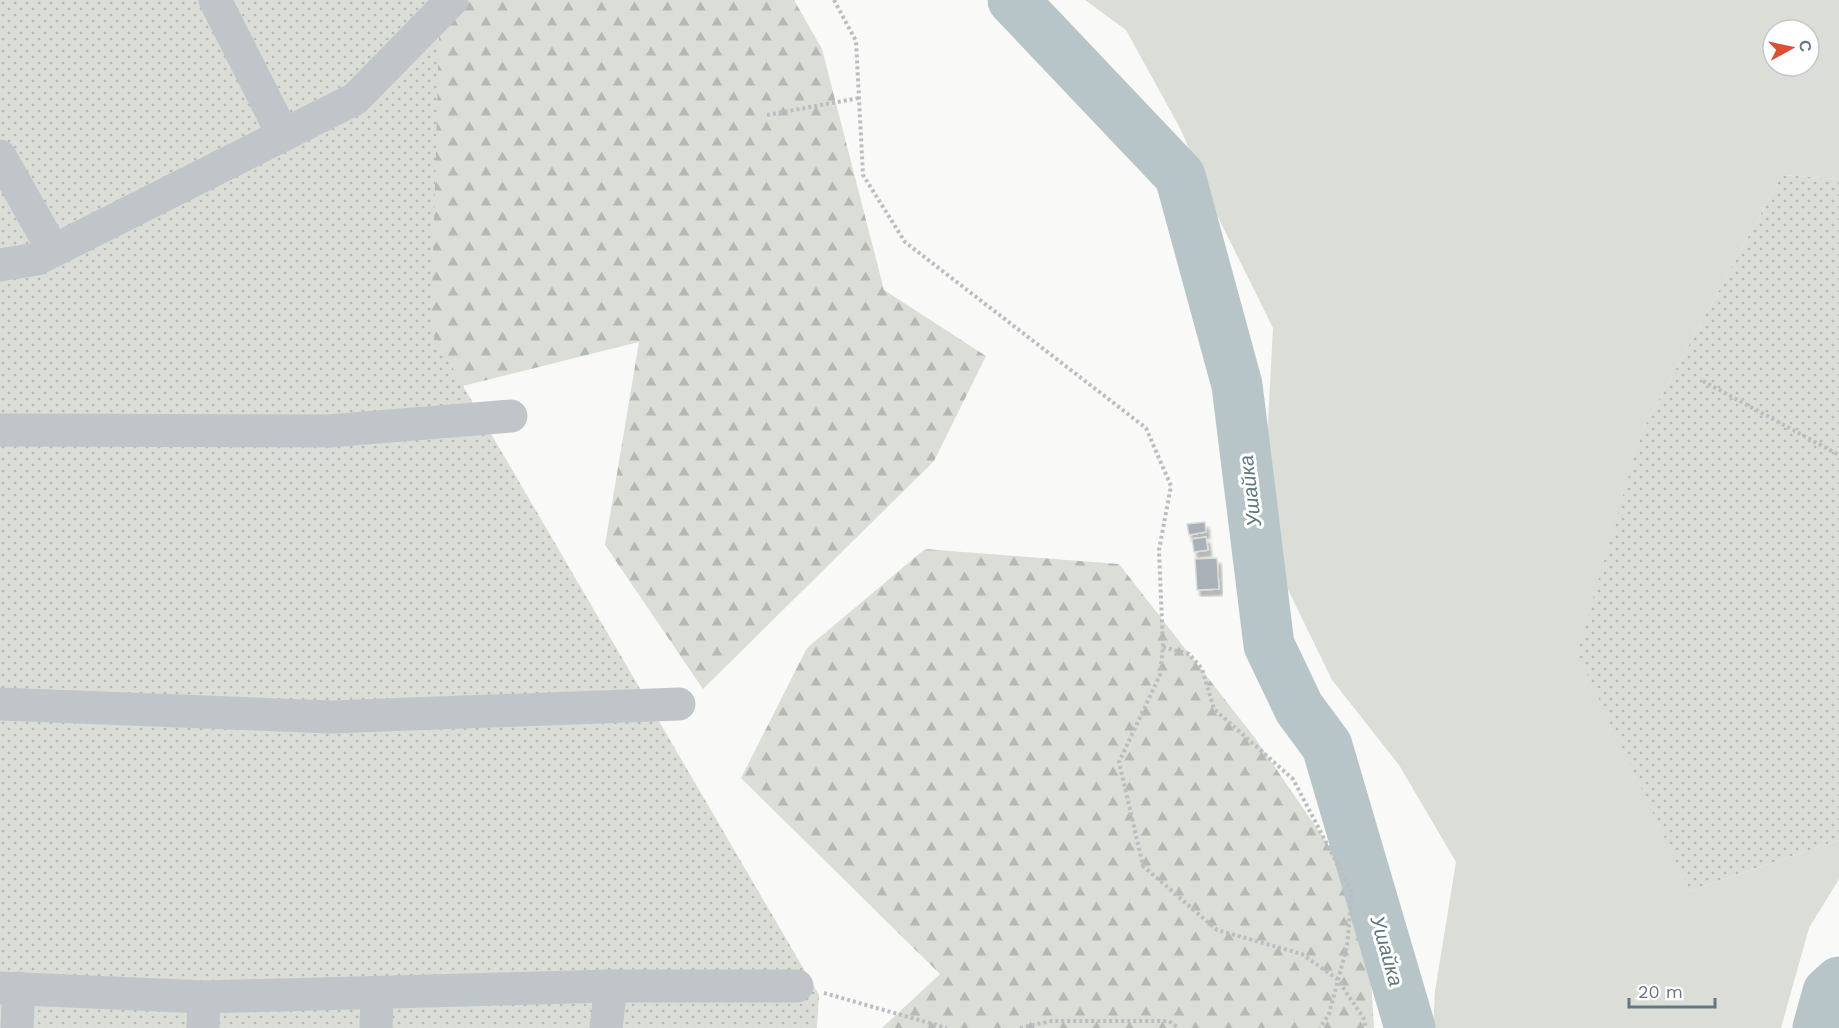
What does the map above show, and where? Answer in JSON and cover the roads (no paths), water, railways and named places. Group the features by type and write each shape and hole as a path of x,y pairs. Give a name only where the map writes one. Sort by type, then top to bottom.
{"street":[{"path":"215,0 283,135"},
{"path":"0,265 37,259 355,99 452,0"},
{"path":"0,156 54,250"},
{"path":"0,430 329,431 511,416"},
{"path":"0,704 331,717 679,704"},
{"path":"17,1028 10,988 204,1012 377,993 611,986 798,986"},
{"path":"606,1028 611,986"},
{"path":"376,1028 377,993"}],"waterway":[{"name":"Ушайка","path":"1013,0 1180,176 1237,385 1269,645 1299,708 1327,746 1410,1028"},
{"name":"Ушайка","path":"1818,1028 1828,992 1839,982"}]}
